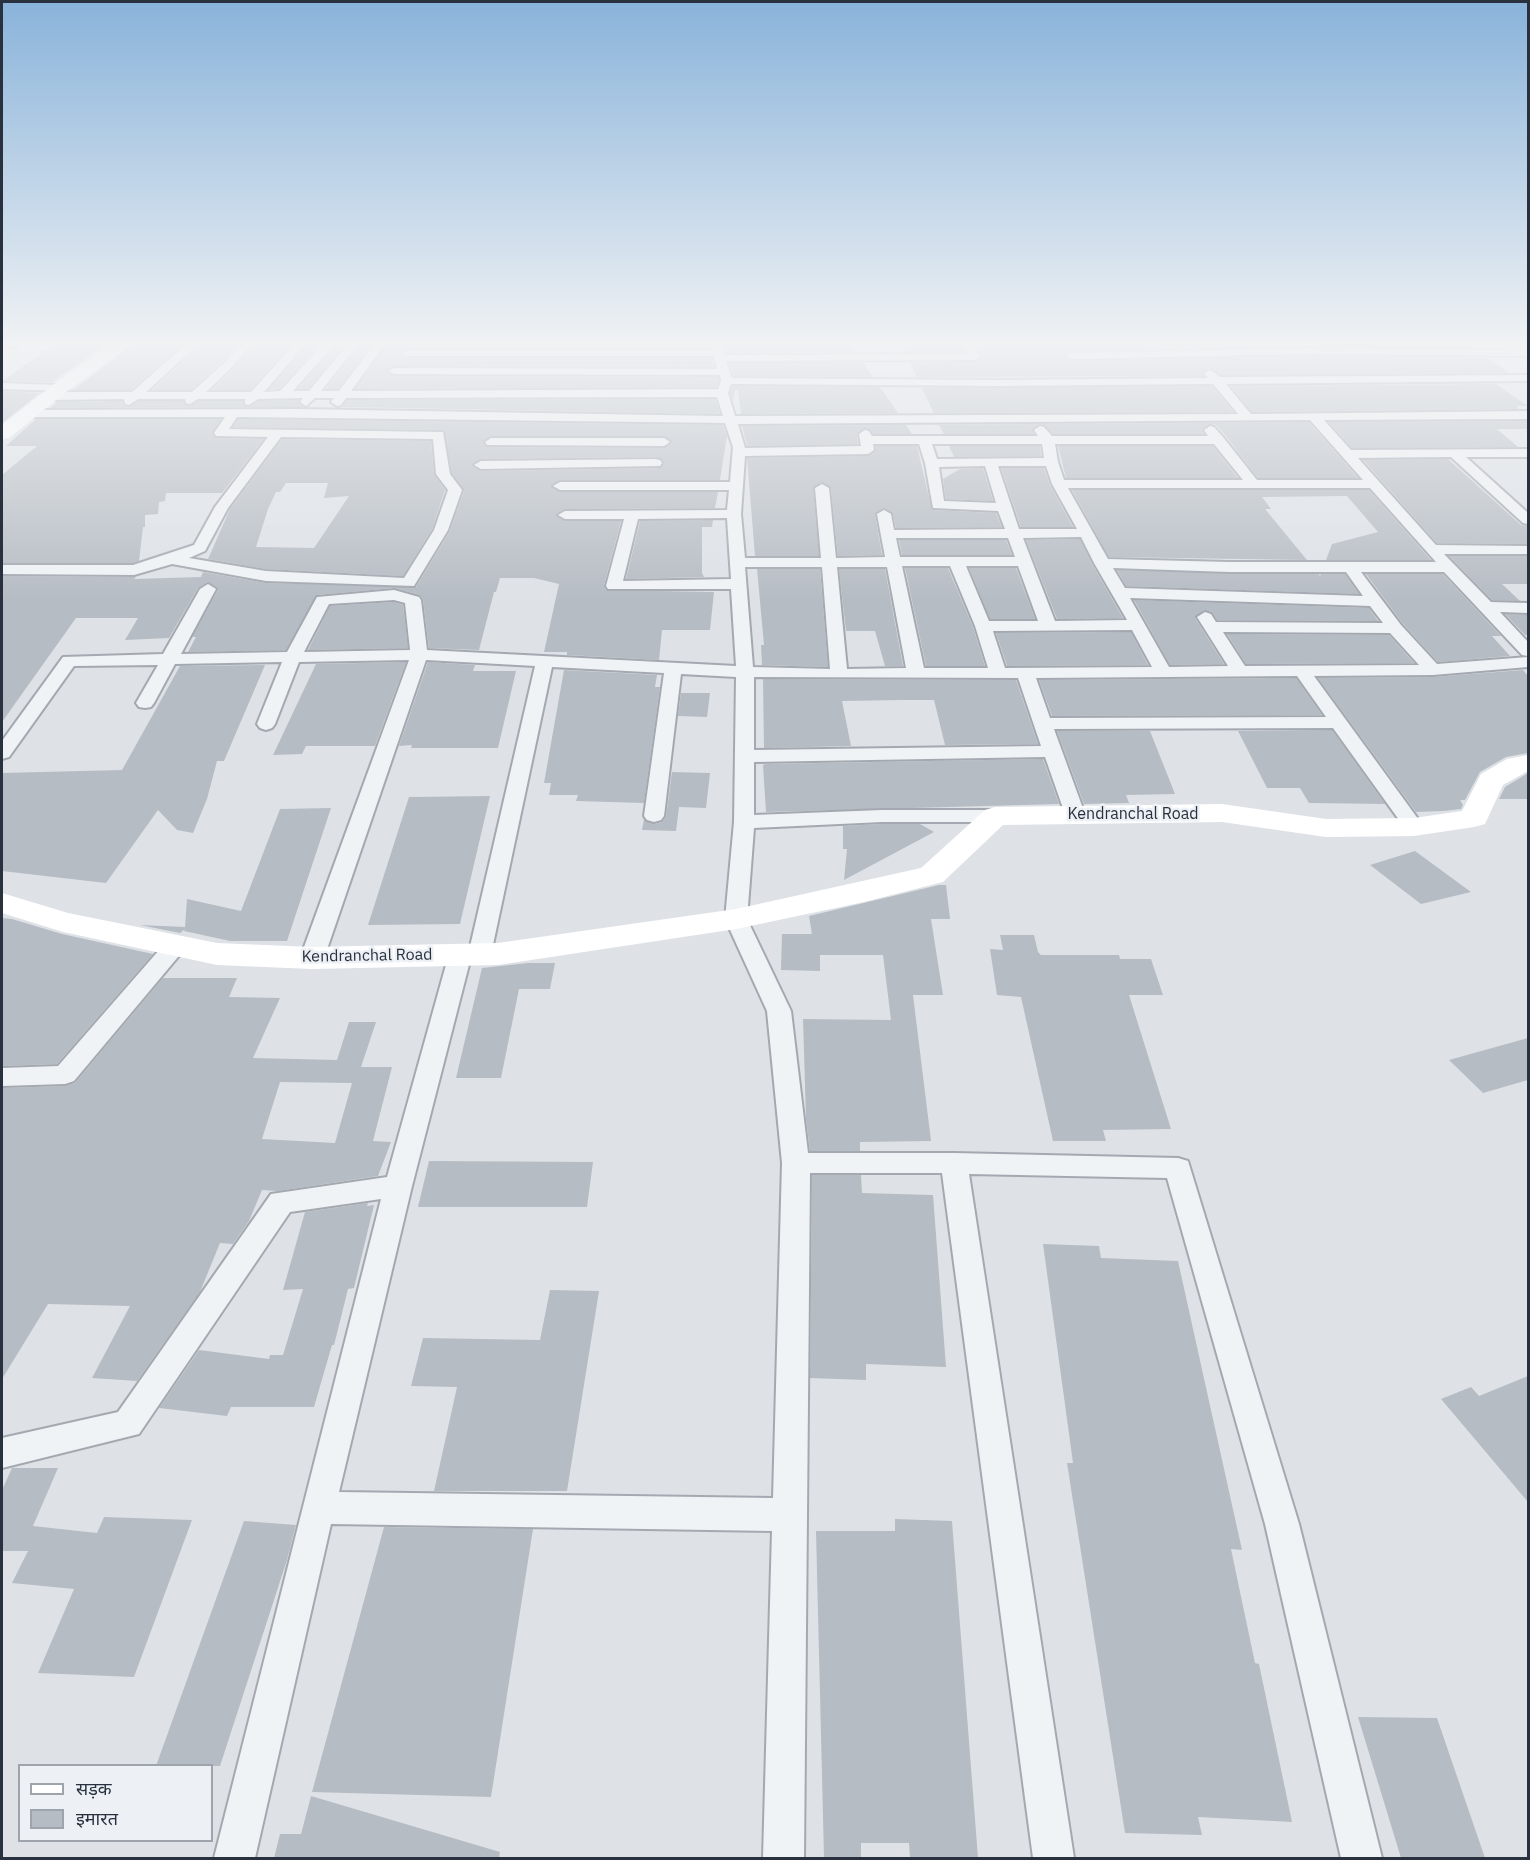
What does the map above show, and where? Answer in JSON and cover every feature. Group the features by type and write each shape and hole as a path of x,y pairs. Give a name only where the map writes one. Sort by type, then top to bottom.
{"street":[{"path":"171,559 266,576 409,583 441,530 455,490 443,474 439,435 276,432 220,434 226,427"},
{"path":"650,486 667,427"},
{"path":"733,427 738,452 734,514 745,672 744,822 736,919 778,1011 796,1163 784,1858"},
{"path":"811,427 813,436"},
{"path":"738,452 868,450 863,427"},
{"path":"1037,427 1048,440 1051,462 1059,484 1084,533 1163,672"},
{"path":"1208,427 1252,483"},
{"path":"1323,427 1448,567 1528,651"},
{"path":"2,570 134,570 200,548 222,507 273,442 276,432"},
{"path":"924,439 932,463 938,505 1004,507"},
{"path":"866,440 1219,440"},
{"path":"491,442 664,442"},
{"path":"1454,453 1528,520"},
{"path":"1349,454 1528,453"},
{"path":"481,465 655,462"},
{"path":"990,462 1004,507 1026,561 1048,626"},
{"path":"932,463 1051,462"},
{"path":"1059,484 1376,484"},
{"path":"560,486 735,486"},
{"path":"822,488 839,674"},
{"path":"565,515 734,514"},
{"path":"884,514 916,673"},
{"path":"632,515 614,586 738,584"},
{"path":"889,534 1084,533"},
{"path":"1432,549 1528,550"},
{"path":"956,561 983,626 998,672"},
{"path":"738,563 894,564 1026,561"},
{"path":"1102,563 1229,567 1448,567"},
{"path":"1350,567 1395,628 1433,670"},
{"path":"146,703 208,589"},
{"path":"1120,593 1374,601"},
{"path":"266,724 292,657 322,600 394,595 413,600 419,655 312,958"},
{"path":"1197,597 1210,627 1240,671"},
{"path":"1486,607 1528,608"},
{"path":"983,626 1138,625"},
{"path":"1210,627 1395,628"},
{"path":"2,753 69,661 419,655 745,672 839,674 1433,670 1528,662"},
{"path":"234,1858 398,1186 470,954 545,662"},
{"path":"654,816 673,668"},
{"path":"1302,670 1414,827"},
{"path":"1025,672 1075,814"},
{"path":"1043,724 1337,722"},
{"path":"743,756 1053,751"},
{"name":"Kendranchal Road","path":"2,903 63,922 217,954 312,958 498,954 736,919 932,875 995,816 1222,813 1326,828 1414,827 1474,818 1491,780 1517,765 1528,763"},
{"path":"744,822 882,816 995,816"},
{"path":"2,1077 65,1075 175,946"},
{"path":"796,1163 954,1163 1178,1168 1282,1524 1362,1858"},
{"path":"954,1163 1053,1858"},
{"path":"2,1453 128,1424 281,1202 398,1186"},
{"path":"318,1508 789,1515"}],"building":[{"path":"27,427 216,427 212,433 216,438 264,439 222,493 166,493 165,501 159,502 158,514 145,515 139,561 133,563 2,563 2,475 37,446 6,446"},
{"path":"233,427 724,427 727,436 720,480 560,480 551,485 560,492 718,492 715,508 565,509 556,514 565,521 621,521 604,585 606,590 714,592 710,630 662,630 659,660 544,652 559,584 534,578 500,578 496,592 494,592 479,650 429,648 423,599 420,595 394,588 317,595 286,650 188,652 196,637 192,637 218,590 217,587 207,582 198,588 169,638 125,640 138,618 76,618 2,722 2,576 136,577 134,579 201,577 203,572 266,583 416,587 450,531 464,491 452,473 444,430","holes":["491,436 664,436 672,443 664,448 487,447 483,442","655,457 664,462 660,468 481,471 472,466 481,459"]},
{"path":"742,427 907,427 912,434 873,434 870,429 864,428 857,434 858,444 747,446"},
{"path":"940,427 1036,427 1032,430 1034,434 944,434"},
{"path":"1045,427 1205,427 1203,428 1204,434 1053,434"},
{"path":"1218,427 1313,427 1358,478 1258,478"},
{"path":"1333,427 1528,427 1528,429 1497,429 1518,447 1352,448"},
{"path":"282,439 431,441 434,474 445,490 432,529 403,576 266,569 208,559 230,509","holes":["286,483 328,483 324,498 349,496 314,548 256,547 268,509 276,492 280,492"]},
{"path":"876,446 917,446 932,510 996,513 1002,527 896,528 893,514 883,508 875,514 882,555 838,556 831,488 821,482 813,488 819,556 755,556 747,458 868,456 875,452"},
{"path":"949,446 1040,446 1041,456 954,457"},
{"path":"1058,446 1213,446 1238,478 1066,478"},
{"path":"1448,459 1521,525 1528,526 1528,544 1437,543 1363,460"},
{"path":"983,468 993,501 946,499 943,479 960,469"},
{"path":"1001,468 1044,468 1050,485 1073,527 1021,527"},
{"path":"1072,490 1369,490 1431,560 1326,560 1332,544 1378,532 1347,496 1262,497 1271,509 1265,509 1307,560 1109,557"},
{"path":"713,520 712,527 702,527 702,573 704,577 626,579 640,521"},
{"path":"1080,539 1123,618 1057,619 1026,540"},
{"path":"899,540 1006,540 1012,555 902,555"},
{"path":"1449,556 1528,556 1528,584 1502,584 1520,601 1492,600"},
{"path":"905,568 948,568 973,627 985,666 926,666"},
{"path":"969,568 1016,568 1035,619 990,619"},
{"path":"757,569 820,569 828,667 762,665 761,645 764,645"},
{"path":"839,569 885,569 903,666 885,666 875,631 846,631"},
{"path":"1117,570 1319,574 1320,576 1321,574 1345,574 1359,594 1126,586"},
{"path":"1366,574 1443,574 1501,636 1492,636 1510,656 1438,662 1403,624"},
{"path":"1134,600 1369,608 1378,621 1217,620 1212,612 1204,610 1195,618 1224,664 1170,665"},
{"path":"394,602 403,605 408,648 308,650 330,606"},
{"path":"1505,614 1528,615 1528,635 1525,635"},
{"path":"1131,632 1148,665 1007,666 996,633"},
{"path":"1227,634 1389,635 1414,663 1246,664"},
{"path":"406,662 375,746 306,746 302,754 273,755 316,664"},
{"path":"428,662 475,665 473,671 516,671 498,748 399,746"},
{"path":"265,665 224,761 217,761 207,799 193,833 177,830 158,810 106,883 2,871 2,773 122,770 180,666"},
{"path":"564,670 657,675 655,687 660,687 644,803 576,801 578,795 549,795 551,783 544,783"},
{"path":"1523,670 1528,676 1528,753 1506,757 1480,772 1465,800 1460,800 1463,805 1461,809 1443,811 1416,812 1318,678 1433,677"},
{"path":"1296,678 1322,715 1052,716 1039,680"},
{"path":"763,679 1016,680 1038,744 945,745 934,700 903,700 842,701 851,746 764,748"},
{"path":"681,693 710,693 707,717 678,716"},
{"path":"1332,730 1385,804 1309,803 1300,788 1267,788 1238,731"},
{"path":"1057,731 1150,731 1175,794 1126,795 1129,803 1084,804"},
{"path":"1043,759 1059,804 766,812 763,765 765,764"},
{"path":"672,772 710,773 706,808 679,807 676,831 642,830 644,819 655,824 662,822 666,817"},
{"path":"1528,773 1528,799 1499,799 1505,787"},
{"path":"490,796 460,924 368,925 409,797"},
{"path":"331,808 287,941 230,941 184,931 185,929 180,933 140,925 185,927 187,899 241,911 280,809"},
{"path":"920,824 934,832 844,880 847,849 843,849 843,826"},
{"path":"1415,851 1471,892 1421,904 1370,865"},
{"path":"946,885 950,919 931,919 943,995 913,995 931,1141 860,1142 860,1151 810,1151 806,1119 803,1019 891,1020 883,955 820,955 820,971 781,970 782,934 812,934 809,916"},
{"path":"2,918 153,954 57,1064 2,1066"},
{"path":"1000,935 1034,935 1038,952 1041,955 1119,955 1120,959 1151,959 1163,995 1129,995 1171,1129 1103,1130 1106,1141 1053,1141 1021,997 997,995 990,949 1003,950"},
{"path":"528,963 555,963 550,989 519,989 501,1078 456,1078 482,968"},
{"path":"163,978 237,978 229,997 280,998 253,1058 337,1060 349,1022 376,1022 361,1067 392,1067 373,1141 391,1142 378,1176 278,1191 262,1190 249,1221 233,1244 220,1243 200,1292 137,1381 92,1378 130,1306 48,1304 2,1379 2,1088 65,1086 75,1083","holes":["280,1082 352,1083 335,1143 262,1139"]},
{"path":"1528,1038 1528,1080 1483,1093 1449,1060"},
{"path":"429,1161 593,1162 587,1207 418,1207"},
{"path":"812,1175 861,1175 862,1193 933,1195 946,1367 866,1364 866,1380 810,1378"},
{"path":"368,1203 367,1206 374,1205 354,1288 348,1289 334,1345 332,1345 314,1407 231,1407 227,1416 159,1408 199,1350 269,1359 270,1355 283,1355 303,1289 283,1290 305,1212"},
{"path":"1043,1244 1099,1246 1101,1258 1178,1261 1242,1550 1231,1549 1255,1663 1259,1664 1292,1822 1198,1817 1202,1835 1125,1833 1067,1463 1073,1463"},
{"path":"550,1290 599,1291 567,1491 434,1491 457,1387 411,1386 423,1338 540,1340"},
{"path":"1528,1376 1528,1502 1441,1399 1471,1387 1479,1396"},
{"path":"12,1468 58,1468 33,1526 97,1533 104,1517 192,1520 134,1677 38,1673 74,1589 12,1583 28,1551 2,1551 2,1490"},
{"path":"895,1519 952,1521 978,1858 910,1858 909,1843 861,1843 861,1858 824,1858 816,1531 895,1531"},
{"path":"244,1521 296,1525 287,1560 220,1766 157,1764"},
{"path":"384,1527 533,1529 491,1797 312,1792"},
{"path":"1358,1717 1437,1718 1485,1858 1401,1858"},
{"path":"311,1796 500,1852 499,1858 274,1858 280,1834 301,1834"}]}
